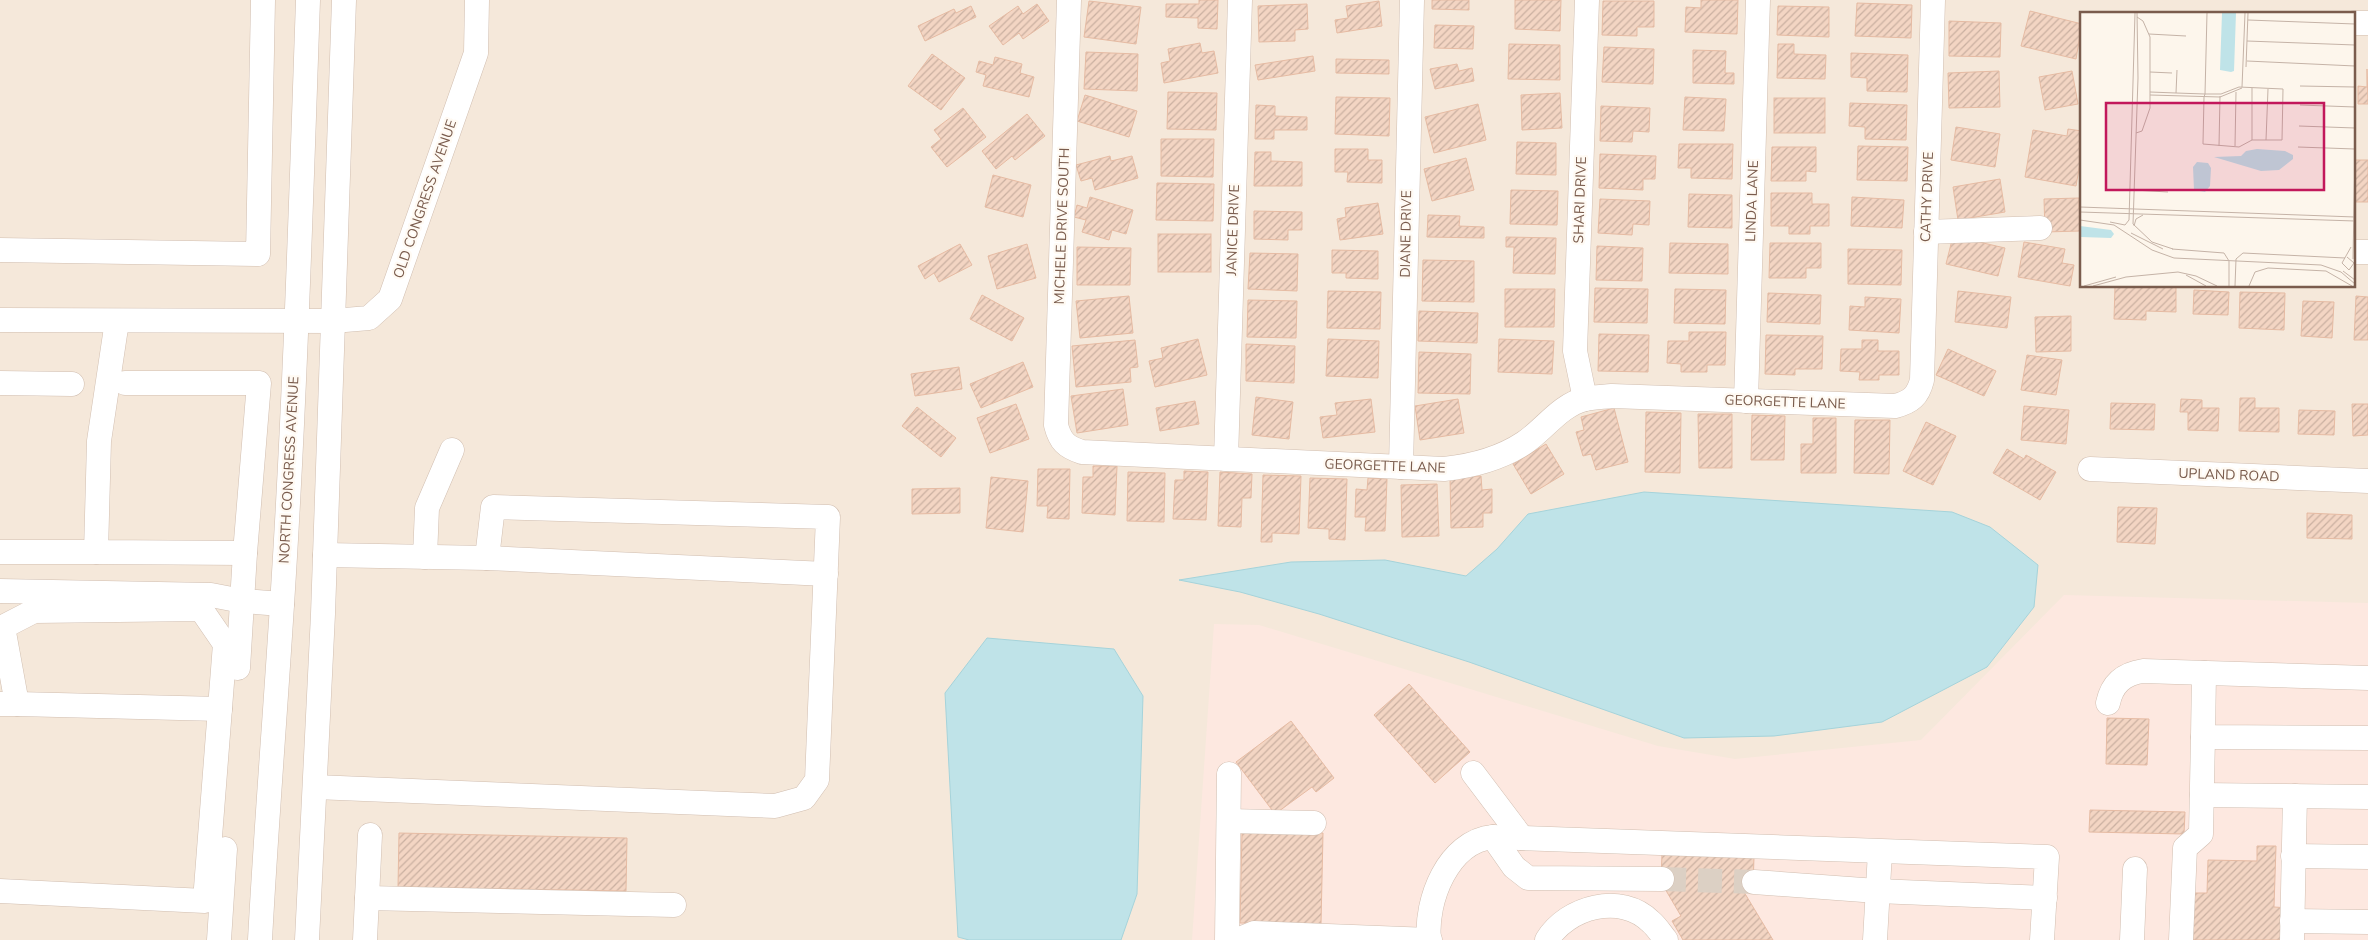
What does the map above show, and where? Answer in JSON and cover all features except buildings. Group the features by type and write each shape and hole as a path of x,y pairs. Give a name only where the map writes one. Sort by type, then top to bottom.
{"street":[{"path":"0,250 258,254 263,0"},
{"name":"NORTH CONGRESS AVENUE","path":"260,940 282,604 297,322 308,0"},
{"path":"307,940 325,555 344,0"},
{"name":"OLD CONGRESS AVENUE","path":"0,320 297,322 369,318 390,299 476,52 477,0"},
{"name":"MICHELE DRIVE SOUTH","path":"1069,0 1056,425 1060,438 1069,448"},
{"name":"JANICE DRIVE","path":"1226,459 1240,0"},
{"name":"DIANE DRIVE","path":"1401,467 1412,0"},
{"name":"SHARI DRIVE","path":"1585,399 1575,351 1587,0"},
{"name":"LINDA LANE","path":"1746,401 1758,0"},
{"name":"CATHY DRIVE","path":"1918,393 1922,380 1933,0"},
{"path":"1926,232 2040,228"},
{"path":"96,552 99,441 117,321"},
{"path":"0,383 72,384"},
{"path":"125,383 259,383 219,940"},
{"name":"GEORGETTE LANE","path":"1069,448 1082,452 1453,468 1494,459 1524,443 1560,412 1585,399 1612,396 1895,406 1908,403 1918,393"},
{"path":"425,557 427,508 452,450"},
{"name":"UPLAND ROAD","path":"2090,469 2368,481"},
{"path":"315,786 775,806 804,798 817,780 828,518 493,507 487,558"},
{"path":"0,552 246,553"},
{"path":"325,555 487,558 826,574"},
{"path":"0,591 211,595 242,601 282,604"},
{"path":"0,892 205,901 220,709 225,644 200,609 34,610 3,628 9,704 220,709"},
{"path":"2108,703 2116,684 2133,672 2368,678"},
{"path":"2182,940 2184,848 2201,834 2204,673"},
{"path":"2203,737 2368,738"},
{"path":"1473,773 1522,838"},
{"path":"1227,940 1229,774"},
{"path":"2202,795 2368,797"},
{"path":"2295,796 2292,930 2368,922"},
{"path":"1228,821 1314,823"},
{"path":"365,940 370,835"},
{"path":"1492,837 1514,867 1528,878 1662,879"},
{"path":"1236,940 1254,933 1429,940 1428,910 1447,864 1480,838 1492,837 2047,857 2042,940"},
{"path":"1875,940 1880,852"},
{"path":"2294,856 2368,857"},
{"path":"2132,940 2134,869"},
{"path":"1754,882 2045,898"},
{"path":"367,898 674,905"},
{"path":"1547,940 1553,931 1569,916 1589,908 1610,906 1632,910 1651,921 1666,940"}],"shaded area":[{"path":"0,0 2368,0 2368,940 0,940"},
{"path":"2064,595 2368,603 2368,940 1192,940 1214,624 1259,625 1658,746 1735,759 1921,740"}],"water":[{"path":"1644,492 1952,512 1990,527 2038,565 2034,607 1987,667 1882,722 1774,736 1684,738 1469,662 1319,614 1240,592 1179,580 1291,562 1385,560 1466,576 1497,549 1528,514"},
{"path":"987,638 1114,649 1143,696 1137,894 1121,940 969,940 958,937 945,693"}],"tunnel":[{"path":"1662,879 1754,882"}]}
